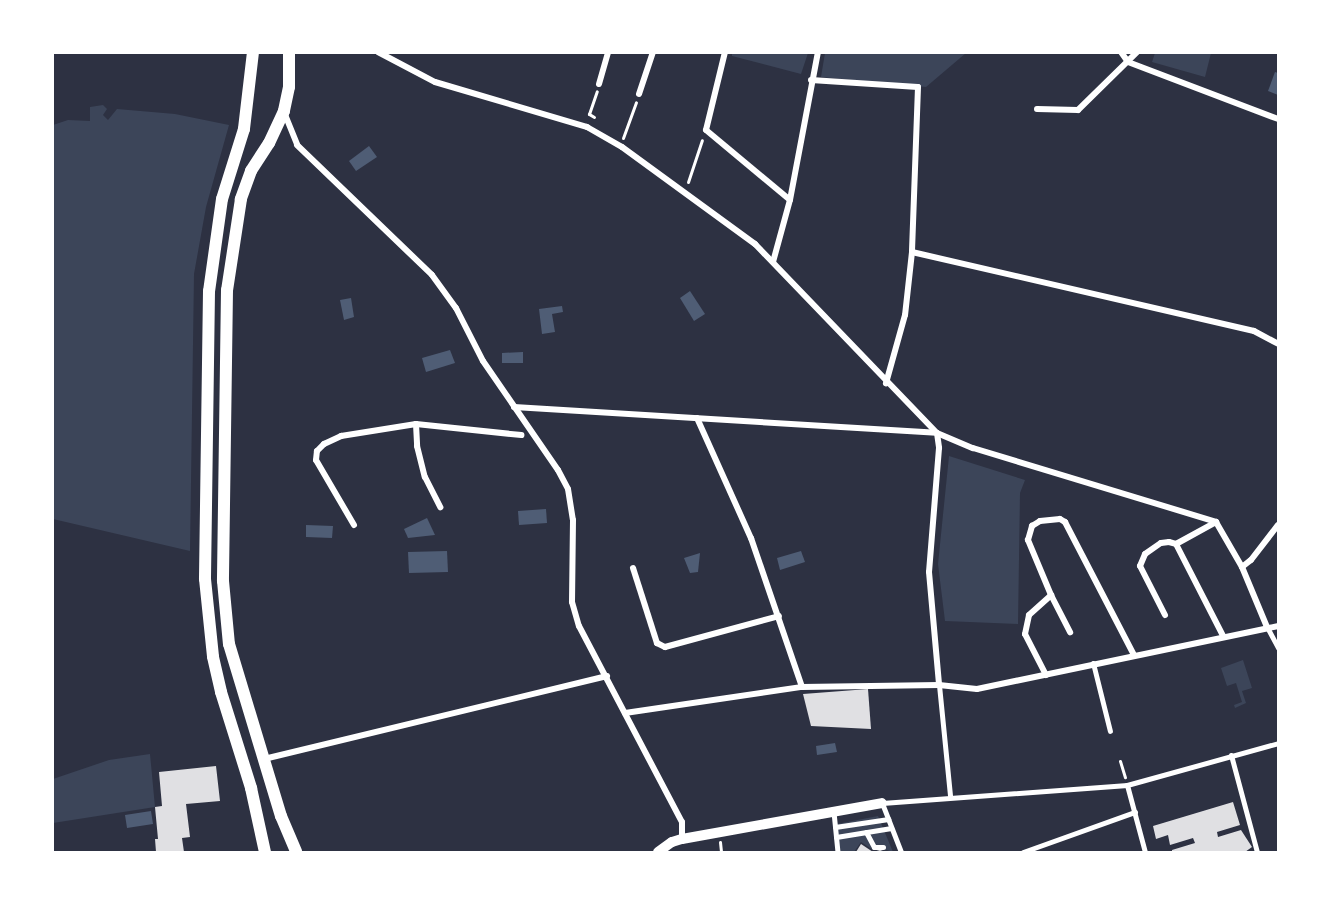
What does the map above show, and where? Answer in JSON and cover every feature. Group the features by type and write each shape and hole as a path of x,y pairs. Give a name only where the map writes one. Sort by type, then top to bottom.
{"main road":[{"path":"253,52 244,129 222,199 208,291 205,579 213,657 221,692 251,788 265,852"},
{"path":"290,52 289,87 284,111 269,143 251,171 241,199 227,290 223,581 229,644 281,816 296,852"}],"street":[{"path":"378,52 435,82 587,127 620,146 728,223 773,262 886,383 937,433 939,448 929,572 950,796"},
{"path":"599,84 608,52"},
{"path":"639,94 653,52"},
{"path":"725,52 705,130 790,200"},
{"path":"773,262 790,200 818,52"},
{"path":"1121,52 1128,62 1278,119"},
{"path":"1037,109 1078,110 1137,52"},
{"path":"811,80 918,87 912,252 905,315 886,383"},
{"path":"284,111 297,145 432,275 456,309 483,361 558,470 568,489 573,520 572,602 579,626 682,822 682,839"},
{"path":"912,252 1254,332 1278,344"},
{"path":"514,407 937,433 973,448 1216,522 1242,567 1278,648"},
{"path":"697,417 751,538 802,687"},
{"path":"416,424 417,446 425,477 440,507"},
{"path":"354,525 316,460 317,451 324,444 341,436 416,424 521,435"},
{"path":"1070,632 1032,553 1028,532 1036,523 1047,519 1060,519 1069,527 1134,655"},
{"path":"1165,615 1140,566 1141,561 1145,554 1161,543 1176,544 1216,522"},
{"path":"1242,567 1251,560 1278,525"},
{"path":"1176,544 1223,636"},
{"path":"633,568 657,643 665,647 779,616"},
{"path":"1046,675 1025,634 1025,625 1029,615 1051,595"},
{"path":"625,713 802,687 939,685 977,689 1278,626"},
{"path":"1093,663 1110,731"},
{"path":"264,759 607,676"},
{"path":"658,852 672,842 682,839 882,803 904,804 950,796 1127,785 1278,743"},
{"path":"1231,755 1257,852"},
{"path":"1127,785 1145,852"},
{"path":"882,803 901,852"},
{"path":"1023,852 1135,812"},
{"path":"835,827 888,819"},
{"path":"836,837 891,828"},
{"path":"866,832 869,843 874,847 882,847"}],"lane":[{"path":"834,812 838,852"}],"path":[{"path":"599,84 590,114 608,128 605,136"},
{"path":"620,146 639,94"},
{"path":"684,193 705,130"},
{"path":"1120,761 1127,785"}],"shaded area":[{"path":"732,52 808,53 801,74 732,56"},
{"path":"1155,52 1211,53 1205,77 1152,62"},
{"path":"825,53 966,53 926,87 821,77"},
{"path":"1275,72 1278,73 1278,95 1268,91"},
{"path":"103,105 107,109 103,115 108,120 117,109 175,114 229,125 206,207 194,274 190,551 53,519 53,125 68,120 90,121 90,107"},
{"path":"369,146 377,157 356,171 349,161"},
{"path":"690,291 705,314 694,321 680,298"},
{"path":"351,298 354,317 344,320 340,300"},
{"path":"562,306 563,312 552,314 555,332 542,334 539,309"},
{"path":"450,350 455,363 426,372 422,358"},
{"path":"523,352 523,363 502,363 502,353"},
{"path":"949,456 1025,480 1020,493 1018,624 945,621 938,564"},
{"path":"546,509 547,523 519,525 518,511"},
{"path":"427,518 435,535 408,538 404,529"},
{"path":"306,525 333,526 332,538 306,537"},
{"path":"447,551 448,572 409,573 408,552"},
{"path":"801,551 805,562 780,570 777,558"},
{"path":"700,553 698,572 690,573 684,558"},
{"path":"1243,660 1252,688 1242,691 1246,703 1235,708 1234,705 1242,702 1236,683 1227,686 1221,668"},
{"path":"835,743 837,752 817,755 816,746"},
{"path":"150,754 155,807 53,823 53,779 109,760"},
{"path":"151,811 153,824 127,828 125,815"},
{"path":"878,816 893,852 881,848 873,850 861,842 854,852 840,852 837,824"}],"building":[{"path":"868,689 871,729 811,726 803,694"},
{"path":"216,766 220,801 186,804 190,837 182,838 184,852 156,852 155,839 158,839 155,807 162,806 159,772"},
{"path":"1233,802 1240,825 1217,832 1218,837 1241,830 1252,847 1245,852 1172,852 1172,850 1195,843 1193,838 1170,845 1168,835 1156,839 1153,826"},
{"path":"861,844 873,852 856,852"}]}
